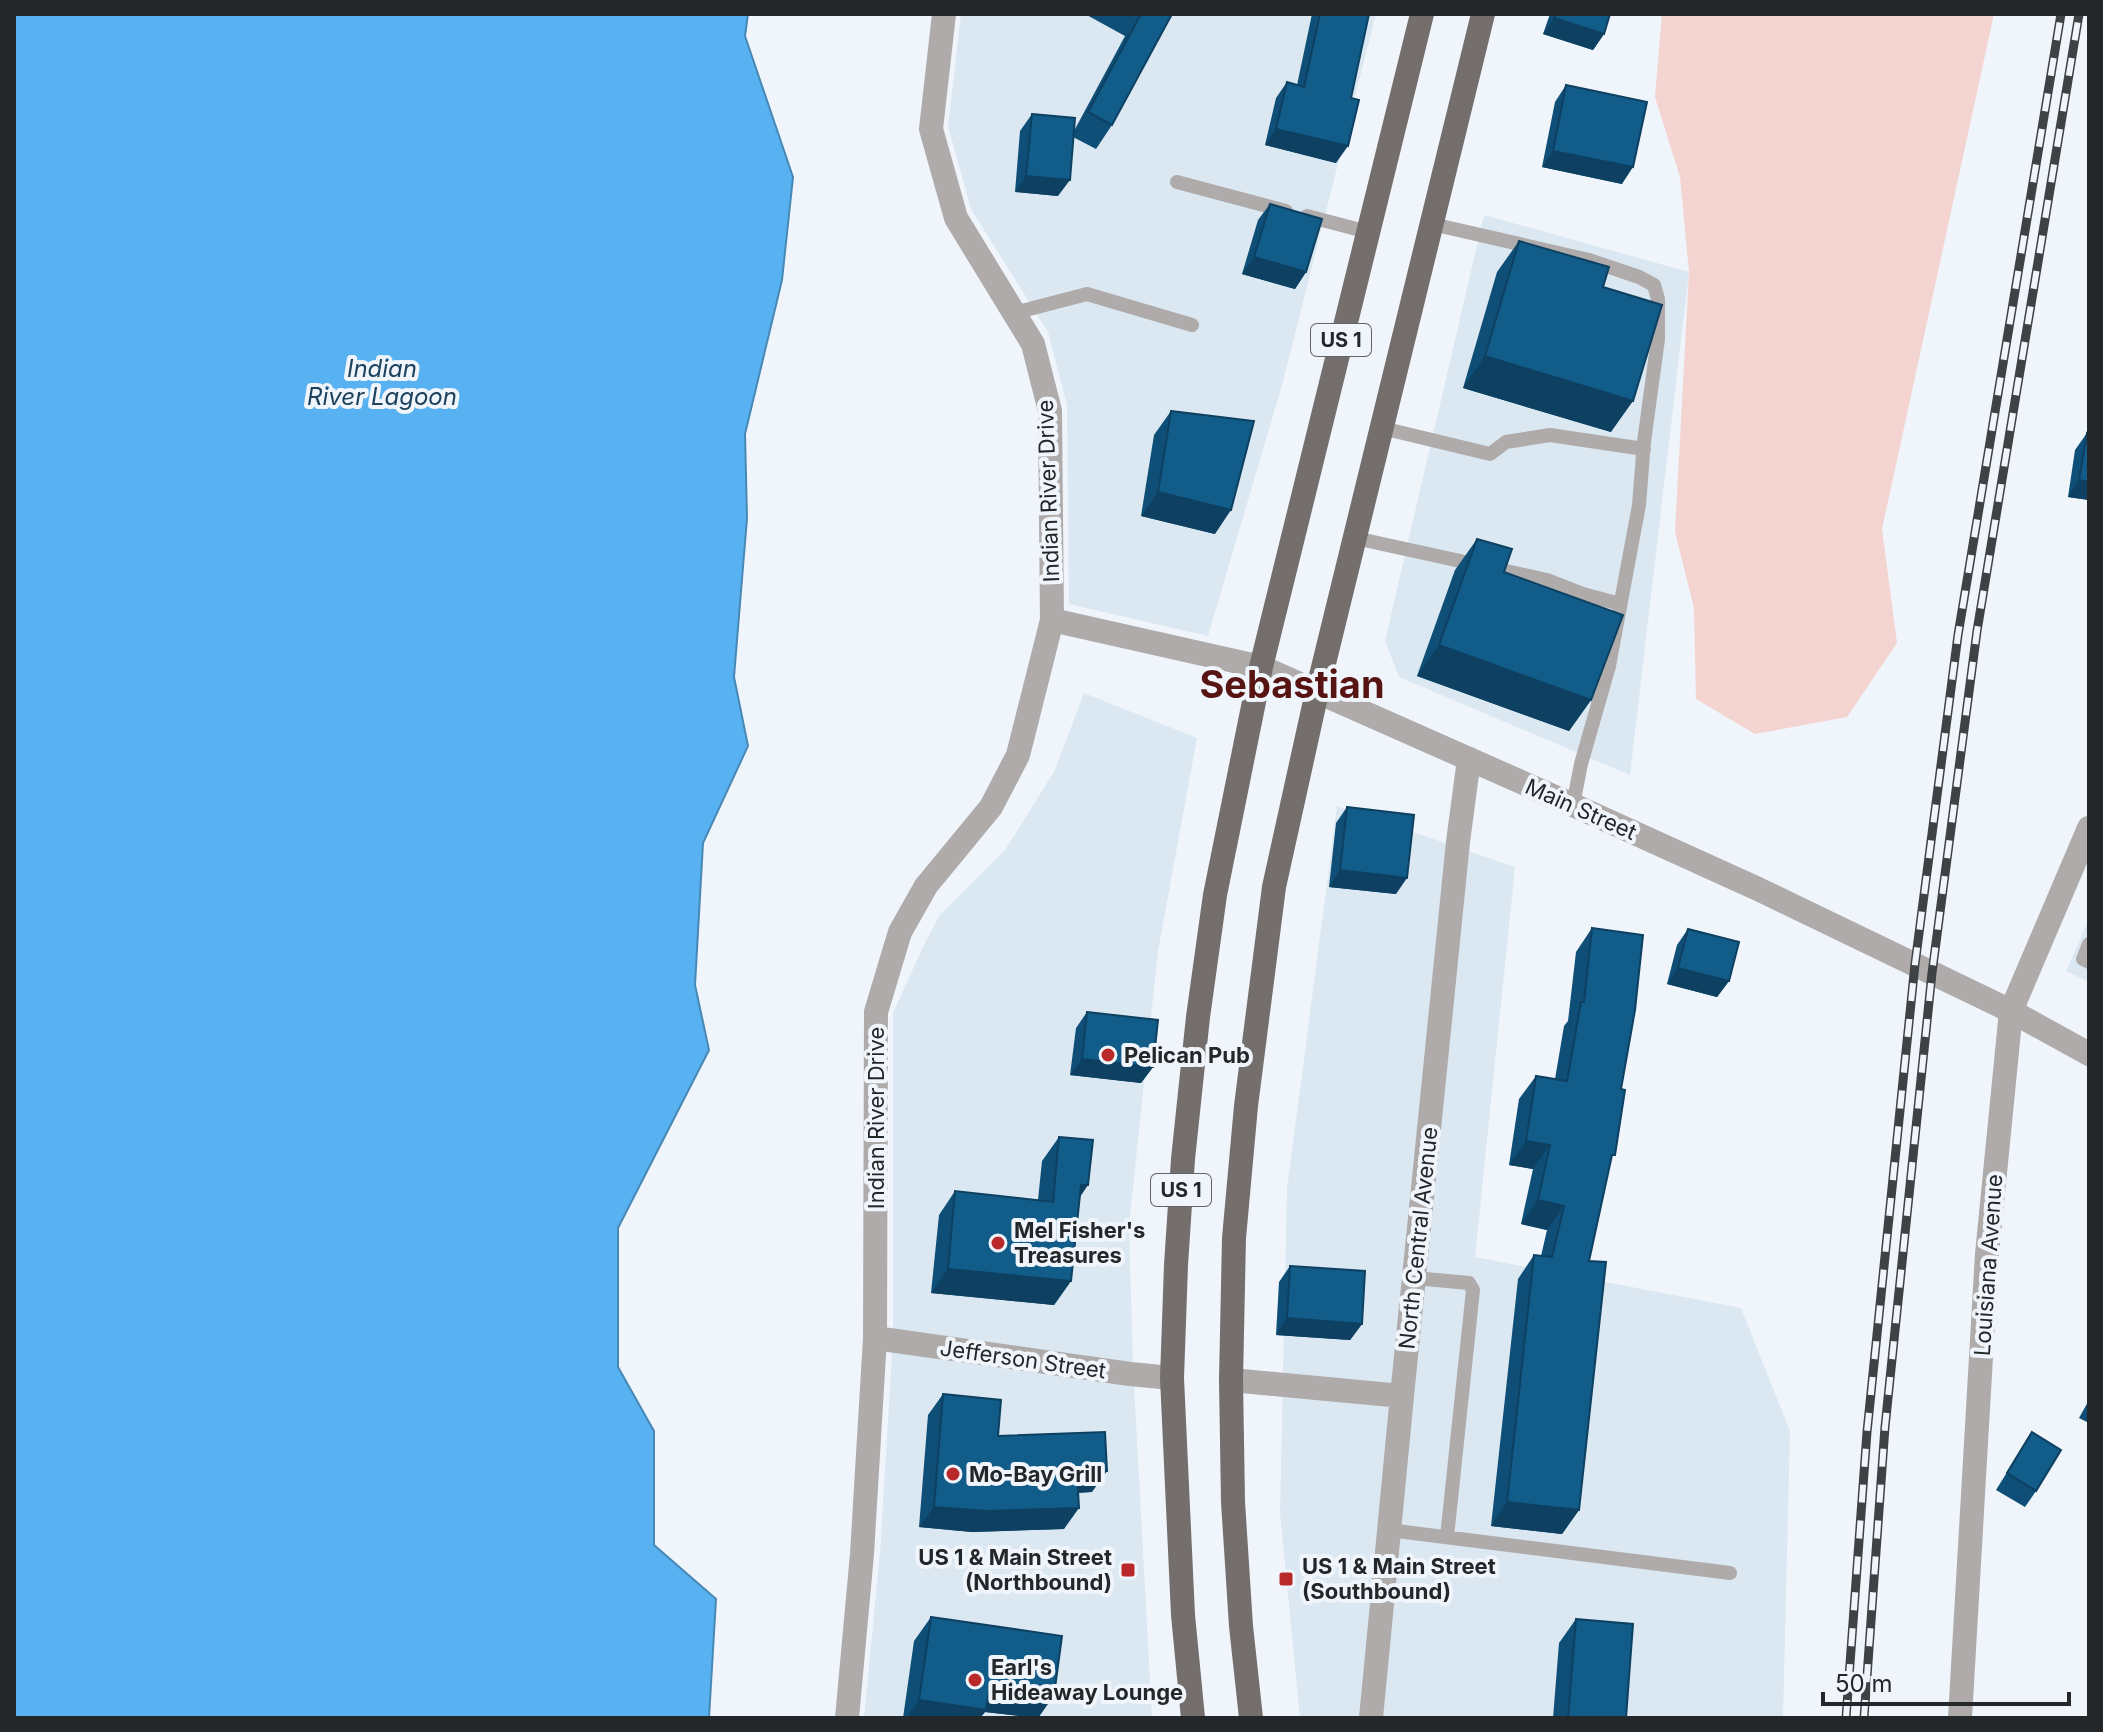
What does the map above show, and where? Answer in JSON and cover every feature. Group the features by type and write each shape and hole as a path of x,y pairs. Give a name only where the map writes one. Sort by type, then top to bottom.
{"main road":[{"name":"US 1","path":"1193,1718 1183,1615 1172,1378 1183,1159 1198,1017 1215,895 1261,667 1422,14"},
{"name":"US 1","path":"1251,1718 1233,1502 1231,1380 1234,1238 1246,1106 1274,887 1317,692 1483,14"}],"street":[{"name":"Indian River Drive","path":"847,1718 862,1554 875,1338 876,1012 900,932 926,886 991,807 1018,755 1052,620 1050,411 1033,344 956,218 931,129 944,14"},
{"name":"Main Street","path":"1052,620 1261,667 1758,889 2011,1011 2089,1054"},
{"name":"North Central Avenue","path":"1371,1718 1469,759"},
{"name":"Louisiana Avenue","path":"1960,1718 1987,1254 2011,1011 2088,835"},
{"name":"Jefferson Street","path":"875,1338 1172,1378"},
{"path":"1231,1380 1402,1396"}],"lane":[{"path":"1177,182 1368,232"},
{"path":"1432,224 1589,260 1654,285 1658,299 1658,339 1639,505 1609,666 1581,764 1573,805"},
{"path":"1014,313 1087,294 1192,325"},
{"path":"1382,428 1490,454 1506,442 1550,435 1644,449"},
{"path":"1355,538 1534,577 1620,604"},
{"path":"2089,944 2083,959 2089,962"},
{"path":"1414,1278 1469,1283 1473,1290 1447,1537"},
{"path":"1389,1530 1730,1573"}],"shaded area":[{"path":"961,14 1376,14 1282,385 1208,636 1069,604 1067,405 1048,332 971,209 948,126"},
{"path":"1662,14 1994,14 1882,529 1897,643 1847,717 1755,734 1696,699 1694,608 1675,532 1689,272 1680,177 1655,97"},
{"path":"1484,215 1689,272 1630,775 1399,677 1385,641"},
{"path":"1084,693 1197,738 1158,951 1129,1226 1133,1366 1152,1718 864,1718 880,1553 893,1337 893,1013 939,916 1005,850 1055,770"},
{"path":"1337,806 1515,867 1475,1257 1741,1308 1790,1431 1783,1718 1300,1718 1280,1513 1287,1189"},
{"path":"2089,919 2089,982 2066,971"}],"water":[{"name":"Indian River Lagoon","path":"14,14 748,14 745,36 793,177 782,280 745,434 747,518 734,677 748,746 703,843 695,985 709,1050 618,1228 618,1367 654,1431 654,1545 716,1599 709,1718 14,1718"}],"building":[{"path":"1141,14 1172,14 1112,125 1088,112"},
{"path":"1320,14 1369,14 1351,98 1359,100 1348,146 1276,129 1287,82 1304,87"},
{"path":"1556,14 1610,14 1604,34 1554,18"},
{"path":"1566,85 1647,102 1633,167 1553,151"},
{"path":"1032,114 1075,118 1070,180 1026,176"},
{"path":"1270,204 1322,219 1306,272 1254,257"},
{"path":"1519,241 1609,267 1603,287 1662,305 1633,401 1485,356"},
{"path":"1171,411 1254,421 1231,510 1158,492"},
{"path":"2089,434 2089,482 2079,480"},
{"path":"1477,539 1512,549 1504,572 1623,615 1591,700 1439,645"},
{"path":"1347,807 1414,815 1407,878 1340,870"},
{"path":"1592,928 1643,935 1615,1155 1612,1155 1589,1261 1606,1262 1579,1510 1507,1502 1534,1255 1552,1257 1564,1206 1538,1200 1550,1145 1526,1141 1536,1076 1567,1081 1581,1002 1584,1002"},
{"path":"1688,929 1739,942 1729,981 1678,968"},
{"path":"1087,1012 1158,1020 1153,1067 1082,1059"},
{"name":"Mel Fisher's Treasures","path":"1059,1137 1093,1140 1088,1185 1081,1185 1071,1281 948,1269 955,1191 1053,1202"},
{"path":"1290,1266 1365,1271 1362,1324 1287,1318"},
{"path":"943,1394 1001,1400 998,1436 1105,1432 1107,1471 1077,1473 1079,1508 987,1511 934,1507"},
{"path":"2032,1432 2061,1450 2036,1491 2007,1473"},
{"name":"Earl's Hideaway Lounge","path":"931,1617 1062,1636 1054,1695 990,1686 986,1710 919,1700"},
{"path":"1576,1619 1633,1624 1626,1718 1568,1718"}],"railway":[{"path":"1846,1718 1867,1432 1915,964 1958,635 2061,14"},
{"path":"1864,1718 1885,1427 1932,973 1977,631 2079,14"}],"place":[{"name":"Pelican Pub","path":"1108,1055"},
{"name":"Mel Fisher's Treasures","path":"998,1243"},
{"name":"Mo-Bay Grill","path":"953,1474"},
{"name":"US 1 & Main Street (Northbound)","path":"1128,1570"},
{"name":"US 1 & Main Street (Southbound)","path":"1286,1579"},
{"name":"Earl's Hideaway Lounge","path":"975,1680"}],"district":[{"name":"Sebastian","path":"1292,684"}]}
